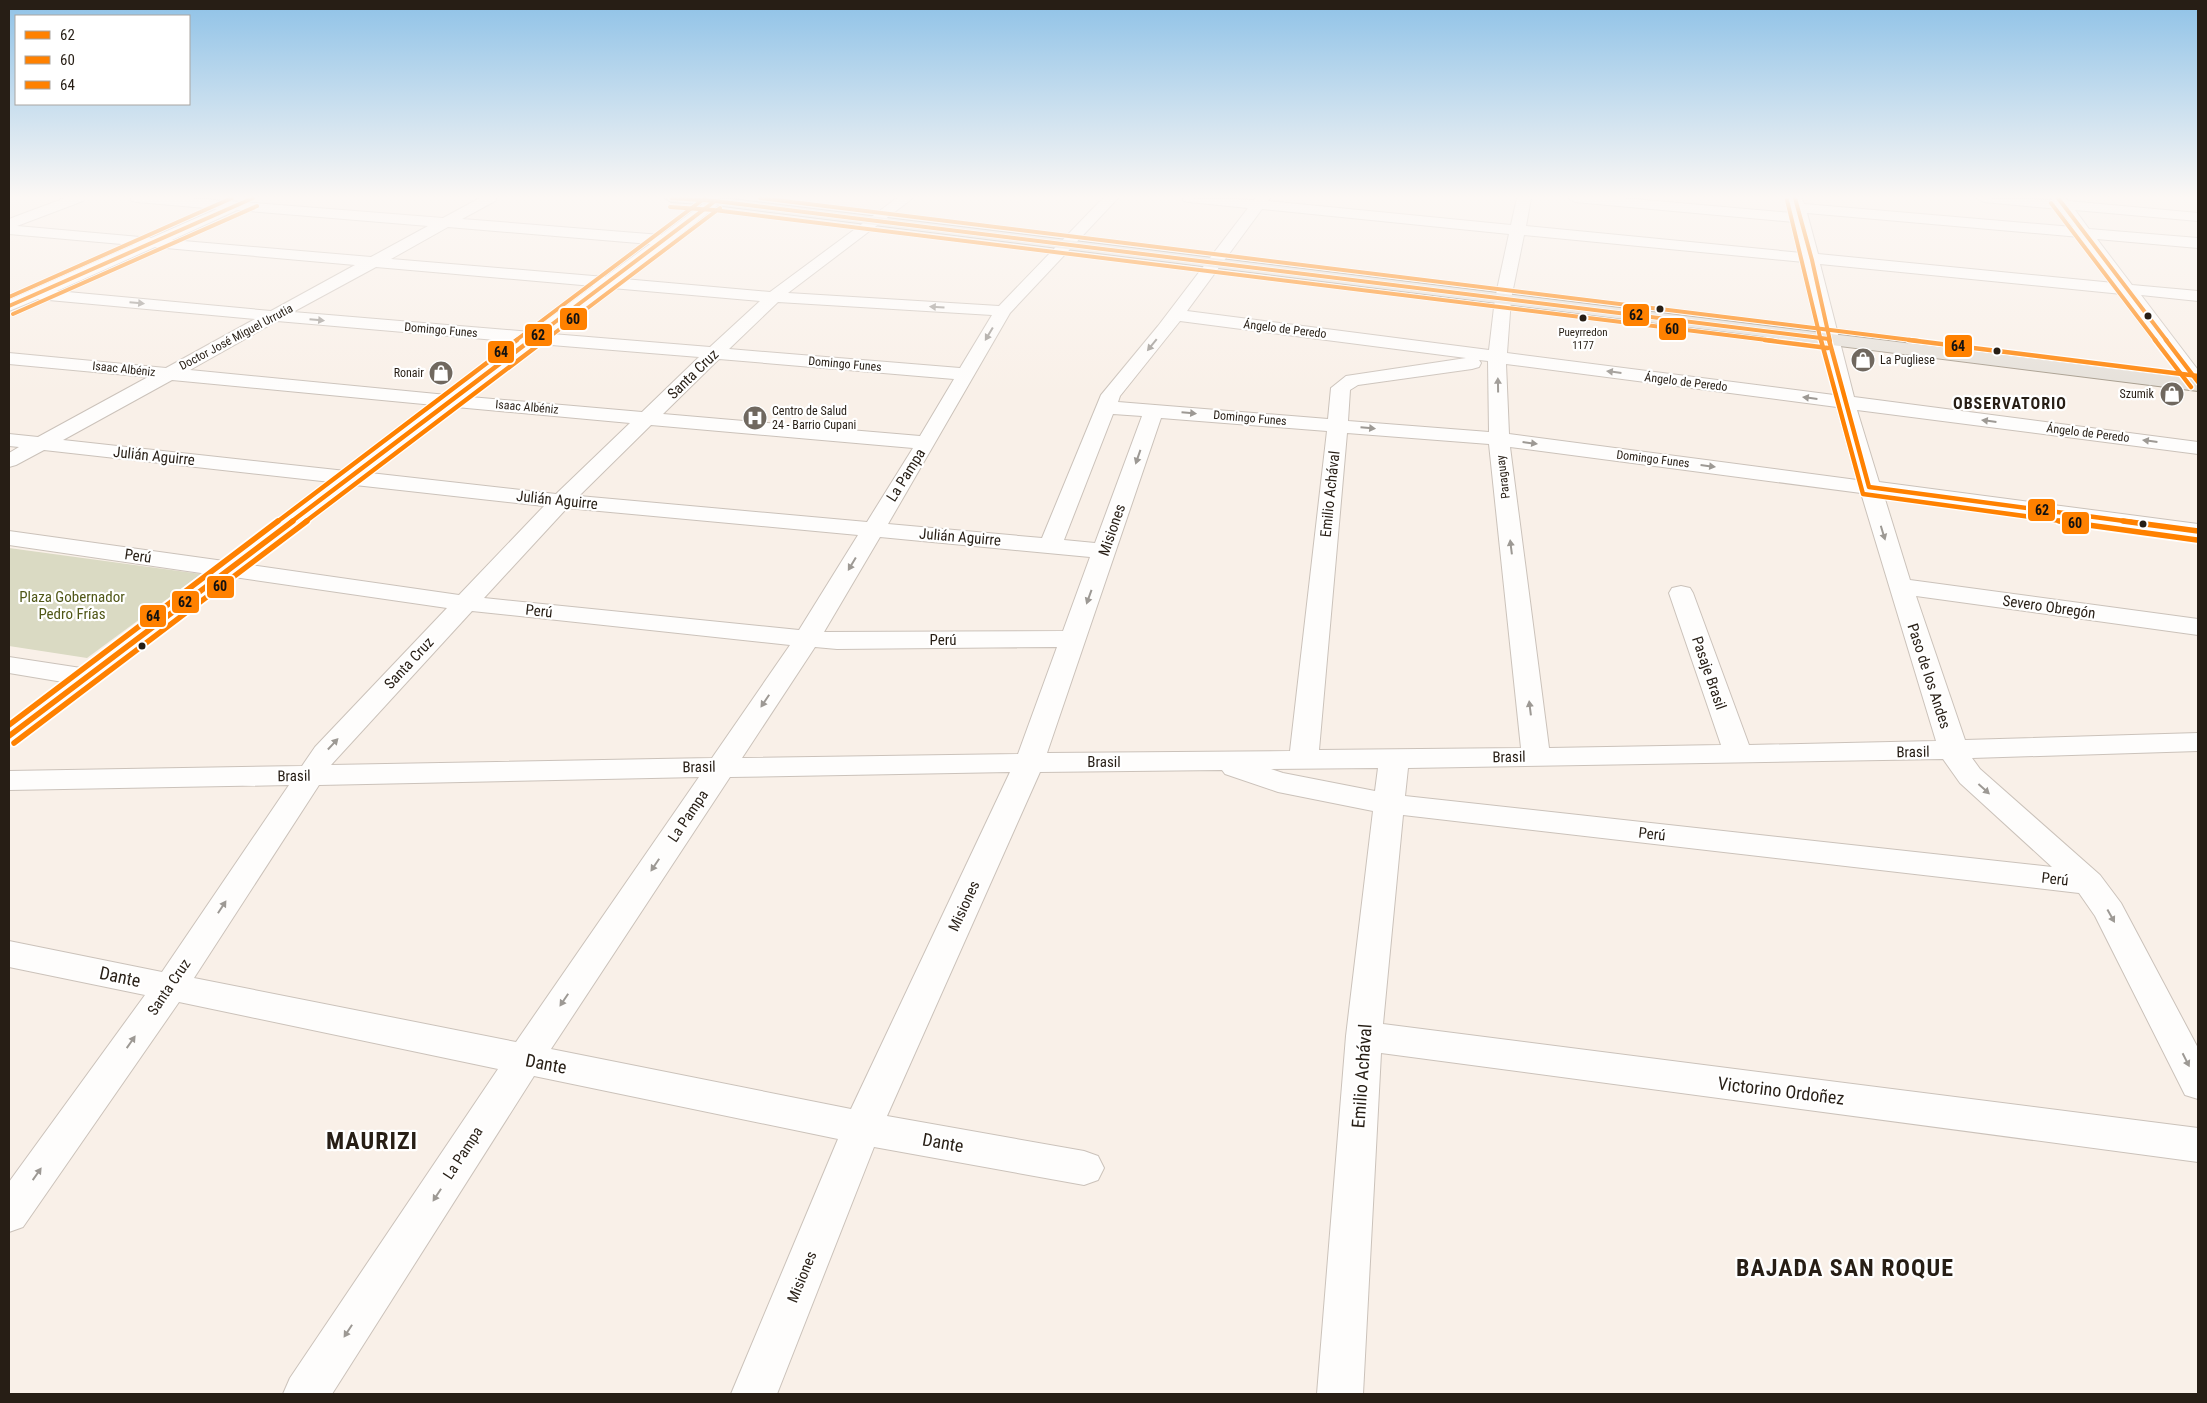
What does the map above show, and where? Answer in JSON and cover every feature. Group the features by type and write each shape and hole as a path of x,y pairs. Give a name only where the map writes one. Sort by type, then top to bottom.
{"main road":[{"path":"1208,263 2198,383"}],"street":[{"path":"9,306 106,263"},
{"name":"Doctor José Miguel Urrutia","path":"9,461 370,263"},
{"path":"390,263 774,297 1003,311"},
{"path":"9,736 632,263"},
{"name":"Santa Cruz","path":"9,1214 170,987 325,753 562,500 774,297 818,263"},
{"name":"La Pampa","path":"306,1394 524,1060 807,639 872,529 926,443 1003,311 1048,263"},
{"name":"Paraguay","path":"1511,263 1503,299 1497,357 1499,439 1536,757"},
{"name":"Paso de los Andes","path":"1813,263 1829,339 1869,487 1954,752 1960,764 1970,776 2090,883 2109,911 2198,1084"},
{"path":"1849,263 2198,296"},
{"path":"2108,263 2198,383"},
{"path":"1050,546 1111,395 1175,315 1212,264"},
{"name":"Domingo Funes","path":"37,294 713,354 965,374"},
{"name":"Ángelo de Peredo","path":"1175,315 2198,448"},
{"name":"Emilio Achával","path":"1304,760 1341,388 1354,380 1478,362 1497,357"},
{"name":"Isaac Albéniz","path":"9,358 451,401 926,443"},
{"name":"Domingo Funes","path":"1105,407 1499,439 2198,531"},
{"name":"Misiones","path":"754,1394 862,1128 1029,763 1154,410"},
{"name":"Julián Aguirre","path":"9,440 562,500 1105,551"},
{"name":"Perú","path":"9,538 465,603 807,639 837,641 1073,639"},
{"name":"Severo Obregón","path":"1900,586 2198,628"},
{"name":"Pasaje Brasil","path":"1681,592 1738,754"},
{"path":"9,665 85,677"},
{"name":"Brasil","path":"9,780 721,767 1954,752 2198,742"},
{"name":"Emilio Achával","path":"1340,1394 1364,1036 1394,758"},
{"name":"Perú","path":"1220,762 1278,782 1390,804 2090,883"},
{"name":"Dante","path":"9,954 862,1128 1084,1168"},
{"name":"Victorino Ordoñez","path":"1364,1036 2198,1145"}],"green space":[{"name":"Plaza Gobernador Pedro Frías","path":"9,548 201,574 87,658 9,646"}],"transit line":[{"name":"64","path":"9,297 85,263"},
{"name":"62","path":"9,306 105,263"},
{"name":"60","path":"13,314 127,263"},
{"name":"64","path":"9,725 619,263"},
{"name":"62","path":"9,736 633,263"},
{"name":"60","path":"14,743 647,263"},
{"name":"60","path":"1146,263 1828,348"},
{"name":"62","path":"1219,263 1829,339"},
{"name":"64","path":"1289,263 2198,376"},
{"name":"60","path":"1803,263 1821,341 1863,494 2197,540"},
{"name":"62","path":"1813,263 1829,339 1869,487 2198,531"},
{"name":"60","path":"2097,263 2191,387"},
{"name":"62","path":"2108,263 2198,382"}],"place":[{"name":"Pueyrredon 1177","path":"1583,318"},
{"name":"La Pugliese","path":"1863,360"},
{"name":"Ronair","path":"441,373"},
{"name":"Szumik","path":"2172,394"},
{"name":"Centro de Salud 24 - Barrio Cupani","path":"755,418"}],"district":[{"name":"OBSERVATORIO","path":"2010,403"},
{"name":"MAURIZI","path":"372,1141"},
{"name":"BAJADA SAN ROQUE","path":"1845,1268"}]}
